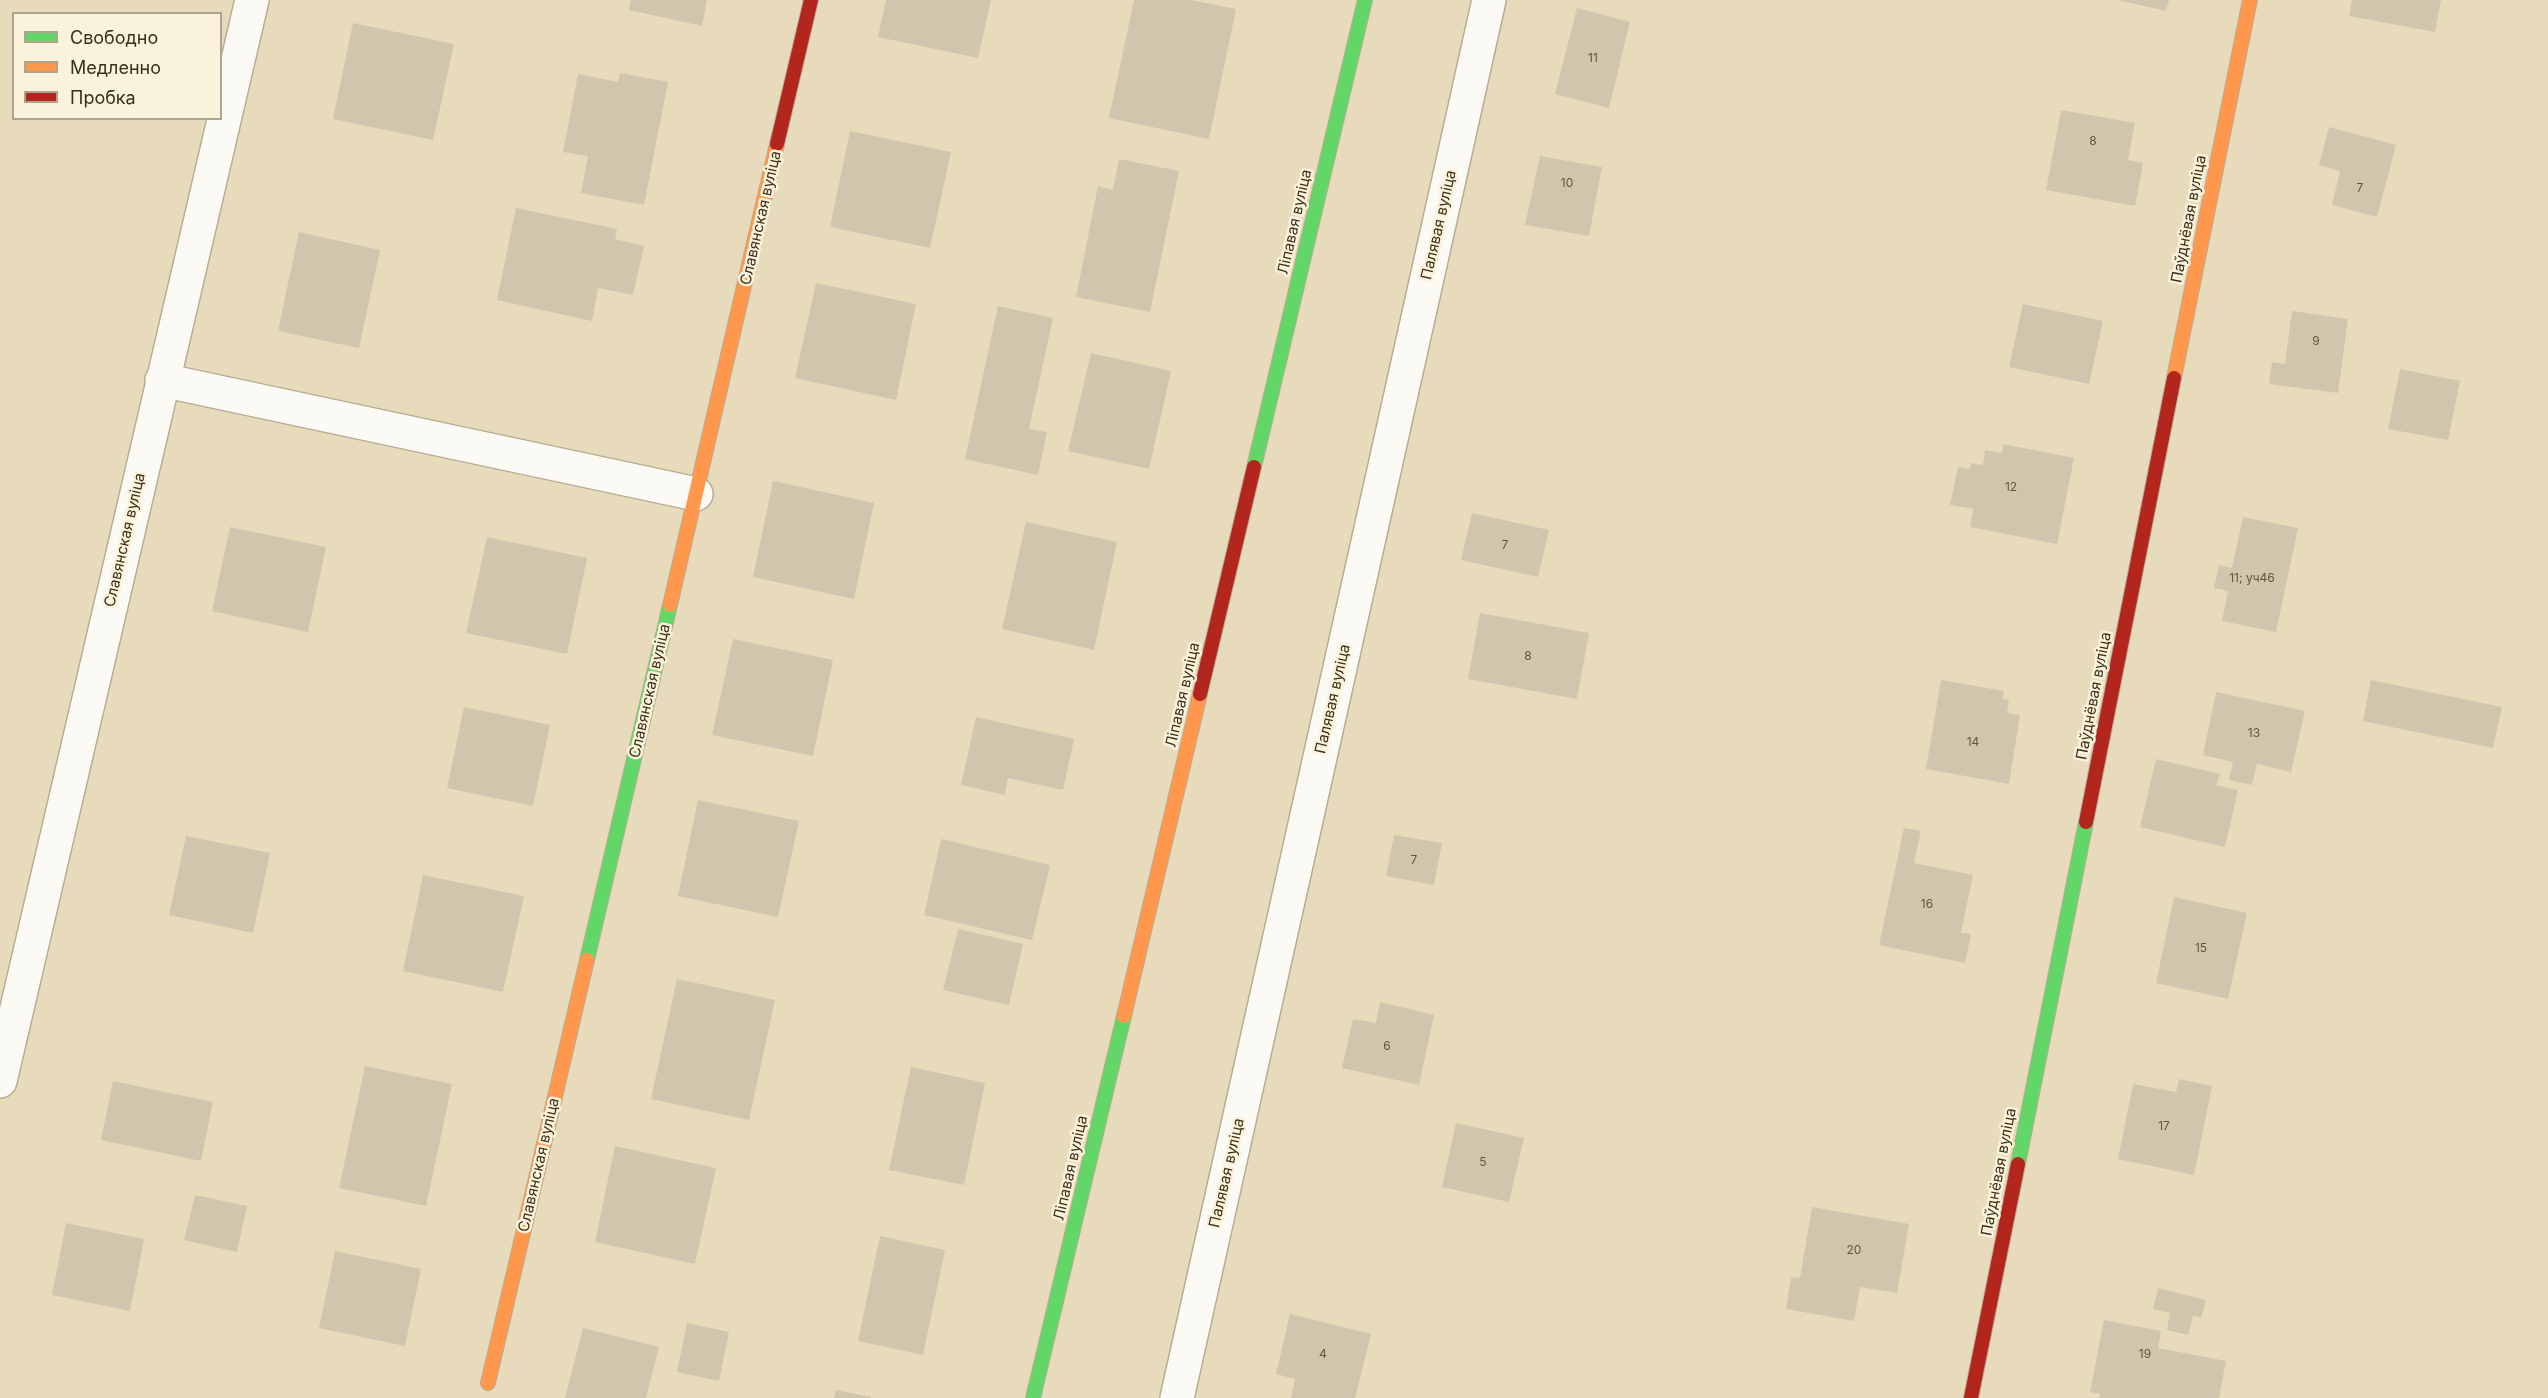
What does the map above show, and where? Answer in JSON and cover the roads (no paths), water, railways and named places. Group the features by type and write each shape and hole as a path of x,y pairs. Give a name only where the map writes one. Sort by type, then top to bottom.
{"street":[{"name":"Славянская вуліца","path":"0,1081 252,0"},
{"name":"Славянская вуліца","path":"488,1383 811,0"},
{"name":"Ліпавая вуліца","path":"1033,1398 1365,0"},
{"name":"Палявая вуліца","path":"1177,1398 1489,0"},
{"name":"Паўднёвая вуліца","path":"1971,1398 2250,0"},
{"path":"162,380 696,494"}]}
